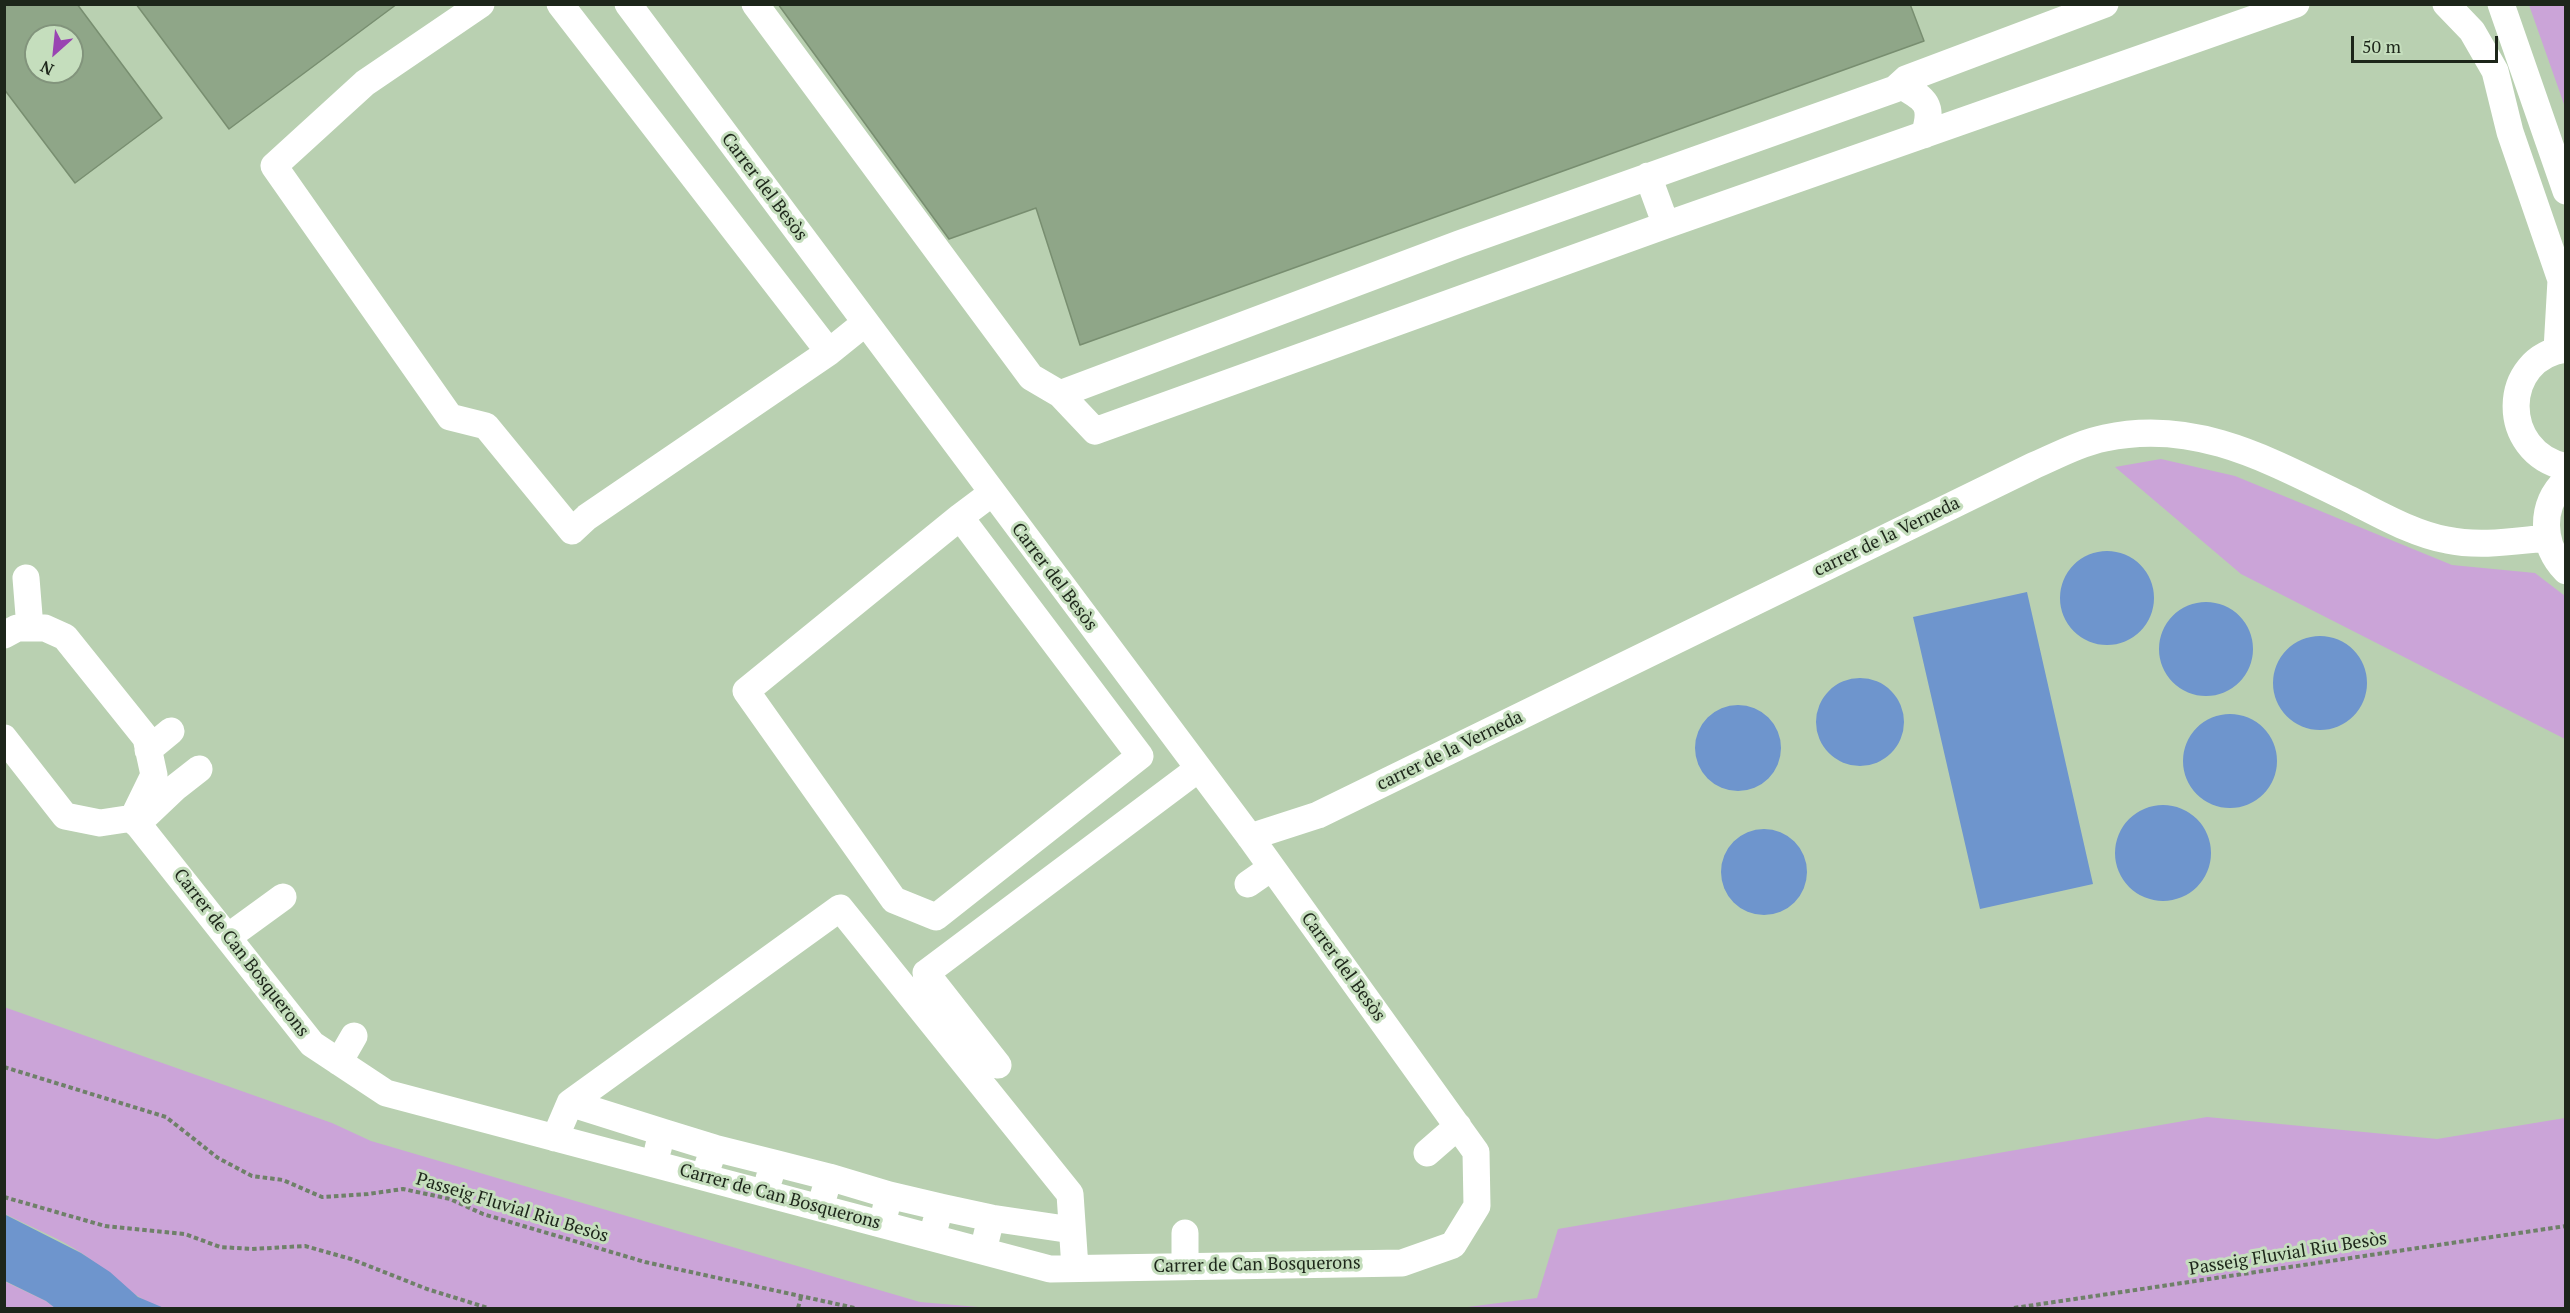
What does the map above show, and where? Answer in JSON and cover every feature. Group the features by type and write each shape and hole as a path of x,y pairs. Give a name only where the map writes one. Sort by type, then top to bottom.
{"street":[{"path":"481,4 365,83 274,166 450,417 486,426 572,531 587,517 829,352 866,323"},
{"path":"560,4 829,352"},
{"name":"Carrer del Besòs","path":"628,4 1125,671 1188,777 1250,837 1257,878 1458,1126 1476,1152"},
{"path":"755,4 1031,377 1060,394 1095,431 1666,225 2296,4"},
{"path":"1060,394 1459,244 1895,89 1906,79 2105,4"},
{"path":"2446,4 2472,31 2495,71 2510,132 2561,280 2561,350 2535,363 2521,382 2515,406 2518,425 2526,443 2540,457 2565,467"},
{"path":"2501,4 2565,191"},
{"path":"1900,85 1916,94 1927,104 1930,117 1924,135"},
{"path":"1648,176 1666,225"},
{"name":"carrer de la Verneda","path":"1250,837 1318,815 2022,471 2103,438 2154,433 2228,444 2263,457 2372,511 2418,531 2447,540 2477,544 2547,538"},
{"path":"2565,480 2550,504 2546,526 2547,538 2556,560 2565,571"},
{"path":"960,517 1140,756 936,917 894,900 746,691 960,517 992,493"},
{"path":"26,578 30,628"},
{"path":"1047,632 1076,606"},
{"path":"4,635 17,628 45,627 65,637 146,738 154,775 135,821"},
{"path":"1092,693 1125,671"},
{"path":"148,750 171,731"},
{"path":"4,738 65,816 100,823 135,821 199,769"},
{"path":"998,1065 926,972 1188,777"},
{"name":"Carrer de Can Bosquerons","path":"135,821 228,937 269,972 312,1044 386,1093 1050,1269 1402,1263 1453,1245 1477,1206 1476,1152"},
{"path":"228,937 283,897"},
{"path":"555,1138 570,1103 840,908 1070,1194 1075,1268"},
{"path":"339,1062 354,1036"},
{"path":"570,1103 714,1148 830,1177 889,1195 992,1218 1072,1230"},
{"path":"1427,1153 1458,1126"},
{"path":"653,1164 663,1132"},
{"path":"705,1177 714,1148"},
{"path":"765,1193 774,1163"},
{"path":"820,1208 830,1177"},
{"path":"882,1224 889,1195"},
{"path":"932,1237 940,1207"},
{"path":"983,1251 992,1218"},
{"path":"1022,1261 1028,1224"},
{"path":"1185,1233 1185,1266"}],"path":[{"name":"Passeig Fluvial Riu Besòs","path":"4,1067 166,1117 218,1158 252,1176 283,1180 322,1197 403,1189 450,1199 483,1214 645,1262 855,1308"},
{"path":"4,1197 105,1226 185,1234 220,1247 252,1249 305,1246 351,1259 488,1308"},
{"name":"Passeig Fluvial Riu Besòs","path":"2014,1308 2565,1226"},
{"path":"798,1308 801,1297"}],"shaded area":[{"path":"2529,5 2565,5 2565,107"},
{"path":"2161,459 2235,476 2452,565 2535,573 2565,596 2565,739 2241,574 2115,467"},
{"path":"4,1007 332,1123 371,1141 920,1302 990,1308 164,1308 142,1299 74,1248 5,1214"},
{"path":"2207,1117 2437,1139 2565,1118 2565,1308 1460,1308 1537,1298 1558,1229"},
{"path":"4,1281 46,1301 55,1308 5,1308"}],"water":[{"path":"2098,551 2116,551 2141,564 2151,580 2154,598 2151,616 2141,632 2116,645 2098,645 2073,632 2060,607 2060,589 2073,564"},
{"path":"2027,592 2093,884 1980,909 1913,617"},
{"path":"2206,602 2224,605 2240,615 2250,631 2253,649 2250,667 2240,683 2224,693 2206,696 2188,693 2172,683 2162,667 2159,649 2162,631 2172,615 2188,605"},
{"path":"2320,636 2338,640 2353,650 2363,665 2367,683 2363,701 2353,716 2338,726 2320,730 2302,726 2287,716 2277,701 2273,683 2277,665 2287,650 2302,640"},
{"path":"1860,678 1877,681 1891,691 1901,705 1904,722 1901,739 1891,753 1877,763 1860,766 1843,763 1829,753 1819,739 1816,722 1819,705 1829,691 1843,681"},
{"path":"1738,705 1762,712 1774,724 1781,748 1774,772 1762,784 1738,791 1714,784 1702,772 1695,748 1702,724 1714,712"},
{"path":"2230,714 2248,718 2263,728 2273,743 2277,761 2273,779 2263,794 2248,804 2230,808 2212,804 2197,794 2187,779 2183,761 2187,743 2197,728 2212,718"},
{"path":"2163,805 2181,809 2197,819 2207,835 2211,853 2207,871 2197,887 2181,897 2163,901 2145,897 2129,887 2119,871 2115,853 2119,835 2129,819 2145,809"},
{"path":"1764,829 1781,832 1795,841 1804,855 1807,872 1804,889 1795,903 1781,912 1764,915 1747,912 1733,903 1724,889 1721,872 1724,855 1733,841 1747,832"},
{"path":"4,1214 81,1253 110,1272 138,1297 164,1308 55,1308 46,1301 5,1281"}],"building":[{"path":"4,4 77,4 162,118 75,183 4,89"},
{"path":"136,4 397,4 229,129"},
{"path":"778,4 1910,4 1924,41 1080,345 1036,208 949,239"}]}
